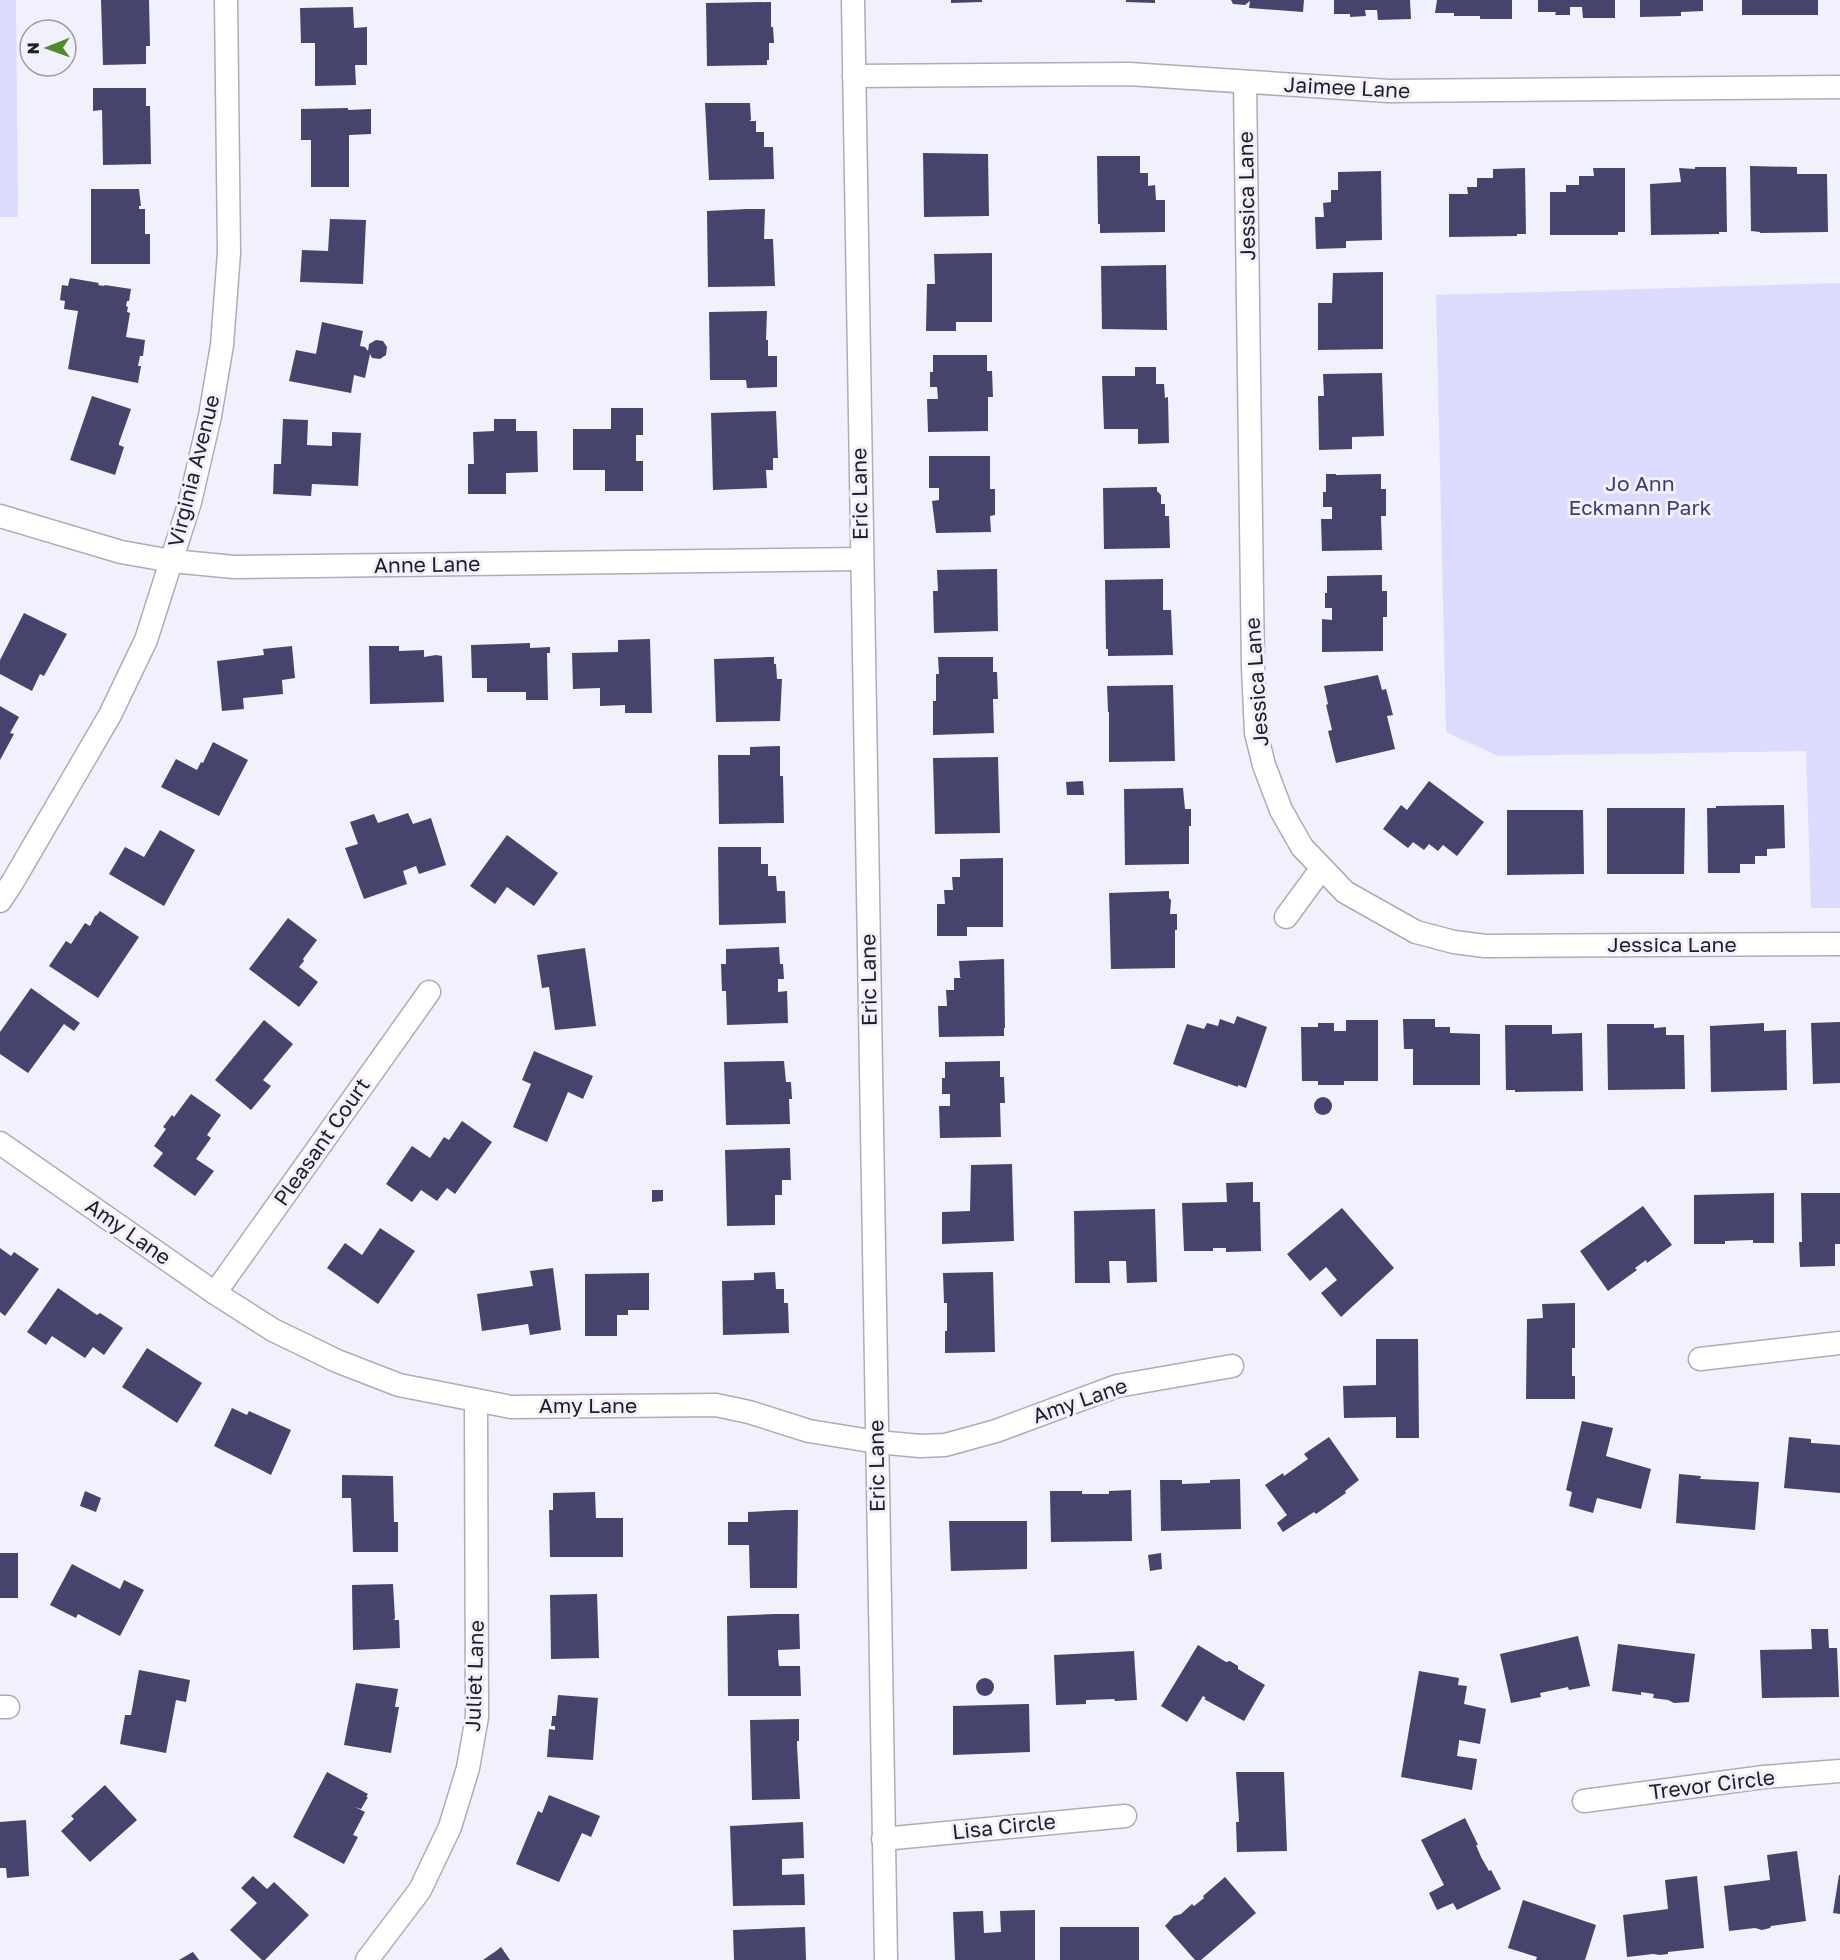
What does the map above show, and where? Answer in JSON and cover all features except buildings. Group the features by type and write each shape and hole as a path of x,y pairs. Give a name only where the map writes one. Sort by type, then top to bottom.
{"street":[{"name":"Virginia Avenue","path":"0,901 110,716 146,640 193,491 210,416 222,345 229,253 226,0"},
{"name":"Eric Lane","path":"853,0 886,1960"},
{"name":"Jaimee Lane","path":"854,76 1130,74 1389,91 1840,87"},
{"name":"Jessica Lane","path":"1245,83 1253,667 1256,733 1264,765 1281,810 1302,847 1345,892 1416,932 1454,942 1485,946 1840,944"},
{"name":"Anne Lane","path":"0,516 121,552 171,561 234,567 861,559"},
{"path":"1286,917 1322,868"},
{"name":"Pleasant Court","path":"215,1293 429,992"},
{"name":"Amy Lane","path":"0,1143 215,1293 273,1330 337,1361 399,1385 476,1401 511,1407 716,1405 749,1412 809,1431 877,1442 920,1446 945,1445 996,1431 1117,1386 1232,1366"},
{"path":"1700,1359 1840,1342"},
{"name":"Juliet Lane","path":"367,1960 420,1890 450,1827 468,1768 477,1717 476,1401"},
{"name":"Trevor Circle","path":"1584,1801 1764,1777 1840,1771"},
{"name":"Lisa Circle","path":"883,1839 1125,1816"}],"green space":[{"path":"0,0 16,0 18,217 0,217"},
{"name":"Jo Ann Eckmann Park","path":"1840,283 1840,908 1811,908 1806,751 1498,756 1446,732 1436,295"}]}
